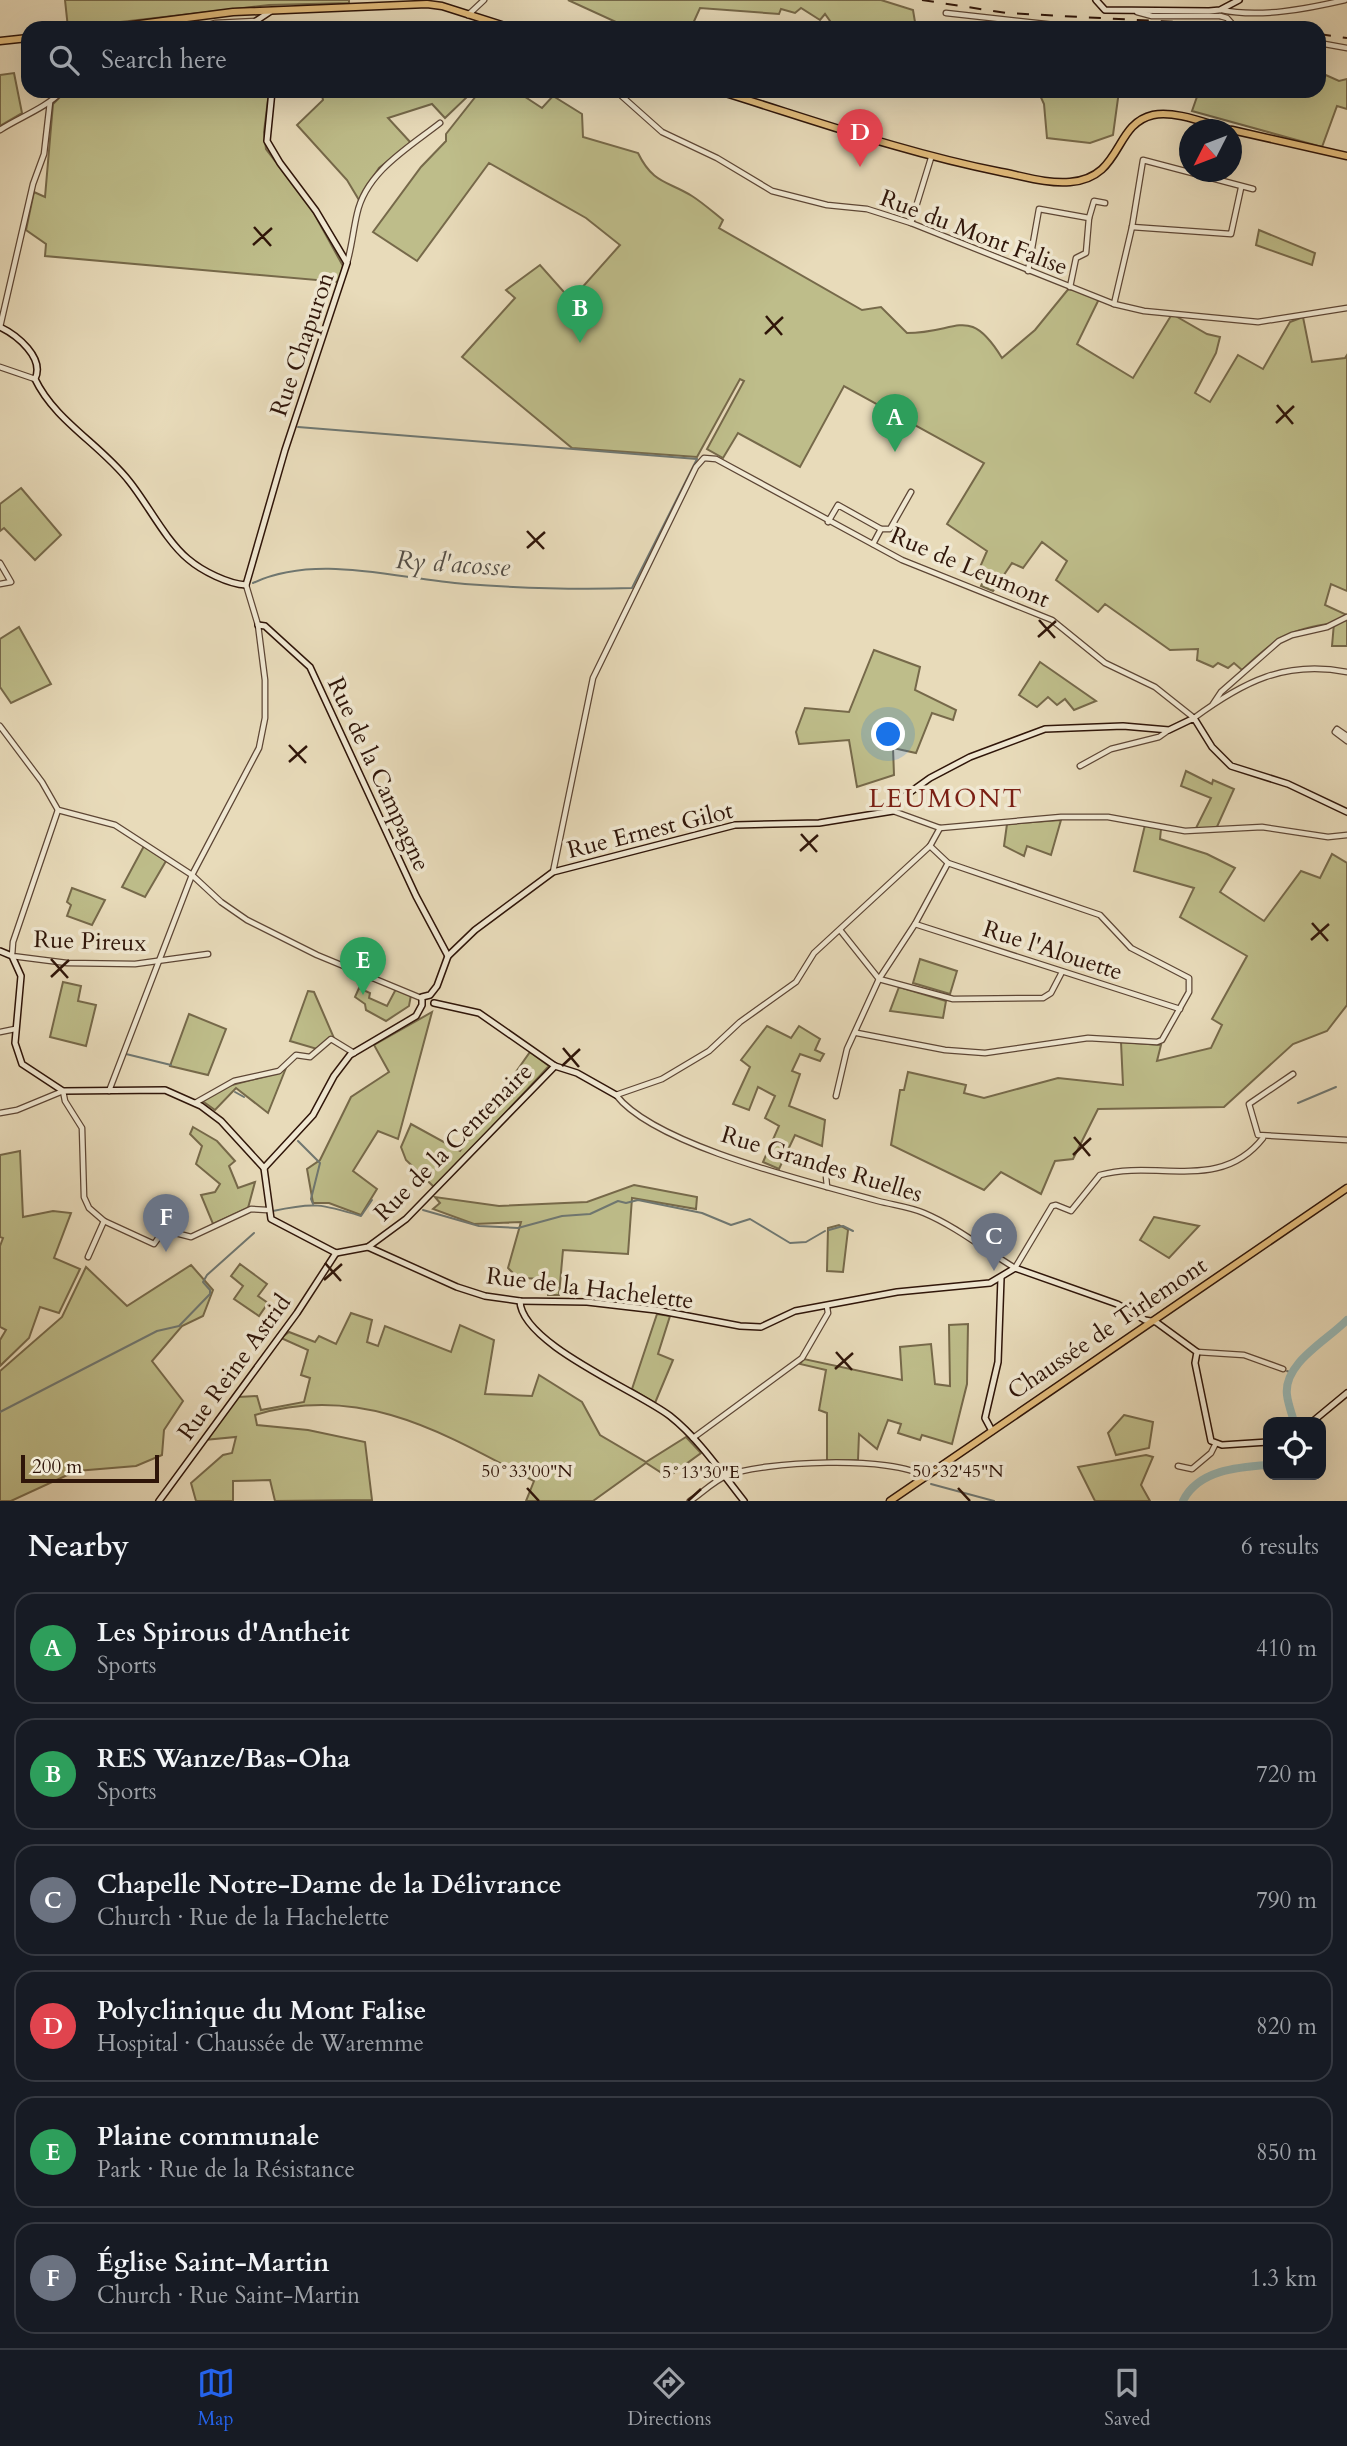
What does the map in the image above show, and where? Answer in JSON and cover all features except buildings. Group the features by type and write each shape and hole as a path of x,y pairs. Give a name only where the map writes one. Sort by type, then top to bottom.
{"main road":[{"path":"163,21 233,12 428,4 488,21"},
{"path":"0,41 21,39"},
{"path":"741,98 931,158 1069,182 1101,172 1135,125 1153,115 1166,114 1186,119"},
{"path":"1242,132 1347,156"},
{"name":"Chaussée de Tirlemont","path":"890,1501 1347,1188"}],"street":[{"path":"468,15 484,0"},
{"path":"1096,0 1105,10 1220,13 1315,7 1345,0"},
{"path":"1220,13 1239,0"},
{"path":"256,21 271,11"},
{"path":"946,13 1013,21"},
{"path":"1220,13 1230,21"},
{"path":"1326,44 1347,48"},
{"path":"0,130 54,98"},
{"name":"Rue Chapuron","path":"246,585 285,450 347,262 316,211 279,163 267,141 271,98"},
{"name":"Rue du Mont Falise","path":"624,98 662,132 717,158 772,191 825,205 867,209 911,223 1114,304 1214,320 1258,322 1347,307"},
{"path":"50,102 44,154 33,184 0,327 15,337 34,357 38,368 35,379 41,393 61,416 130,482 187,558 236,584 246,585 258,625 265,708 260,748 192,875 109,1091"},
{"path":"347,262 354,241 357,213 368,189 382,169 440,123"},
{"path":"911,223 931,158"},
{"path":"1114,304 1132,227 1143,160 1253,189"},
{"path":"1132,227 1231,234 1241,188"},
{"path":"1070,287 1076,258 1086,253 1089,218 1094,201 1105,203"},
{"path":"1028,271 1040,209 1089,218"},
{"path":"0,367 35,379"},
{"name":"Rue de Leumont","path":"553,872 593,678 685,490 704,458 716,459 902,560 1052,620 1105,663 1155,687 1194,718 1212,747 1231,766 1288,784 1347,812"},
{"path":"828,522 838,505 881,529 890,528 911,492"},
{"path":"873,544 881,529"},
{"path":"0,563 11,582 0,584"},
{"path":"1213,704 1221,692 1279,641 1347,617"},
{"name":"Rue de la Campagne","path":"258,625 265,626 310,667 421,906 448,956"},
{"path":"1080,766 1111,749 1158,737 1194,718 1213,704 1277,671 1347,672"},
{"path":"0,726 42,782 58,810 115,825 192,875 221,902 247,919 317,955 422,1002 429,1007 434,1003 430,995 422,1002 408,1022 354,1053 341,1065 313,1115 264,1168"},
{"path":"893,811 902,798 930,778 970,757 1045,729 1123,726 1169,730"},
{"path":"58,810 13,942 12,956 21,976 15,1029 16,1055 22,1064 63,1091 65,1101 82,1128 84,1197 89,1208 104,1221 153,1244 164,1230 191,1237 251,1209 268,1210"},
{"name":"Rue Ernest Gilot","path":"430,995 437,986 448,956 499,910 553,872 735,825 819,823 893,811 940,828 1061,817 1108,817 1185,831 1262,827 1328,836 1347,835"},
{"path":"616,1095 662,1079 709,1051 740,1022 796,982 814,953 930,846 940,828"},
{"path":"857,1033 945,1050 985,1053 1088,1038 1157,1042 1162,1040 1189,992 1189,978 1131,948 1100,915 948,863 930,846"},
{"path":"836,1096 847,1049 857,1033 878,979 915,924 948,863"},
{"name":"Rue l'Alouette","path":"915,924 1180,1009"},
{"path":"840,930 878,979 953,999 1043,998 1051,993 1062,972"},
{"path":"0,951 12,956"},
{"name":"Rue Pireux","path":"12,956 90,964 161,961 208,954"},
{"name":"Rue Grandes Ruelles","path":"434,1003 479,1013 555,1066 577,1073 616,1095 641,1120 676,1136 793,1179 922,1212 1016,1268"},
{"path":"0,1032 15,1029"},
{"path":"195,1103 234,1082 279,1071 296,1055 310,1057 331,1039 354,1053"},
{"name":"Rue de la Centenaire","path":"336,1253 368,1247 406,1219 555,1066"},
{"path":"1293,1074 1249,1104 1251,1120 1258,1135 1263,1138 1347,1140"},
{"path":"0,1113 17,1110 63,1091 165,1090 195,1103 221,1121 264,1168 271,1219 336,1253"},
{"path":"1263,1138 1251,1154 1219,1168 1100,1174 1071,1211 1052,1206 1016,1268 1117,1304 1152,1321 1197,1352 1244,1355 1283,1369"},
{"path":"826,1176 827,1187"},
{"path":"88,1257 104,1221"},
{"name":"Rue de la Hachelette","path":"368,1247 457,1287 485,1296 520,1301 587,1301 751,1326 761,1326 795,1311 920,1289 990,1283 1016,1268"},
{"name":"Rue Reine Astrid","path":"159,1501 208,1430 297,1313 336,1253"},
{"path":"992,1431 985,1418 998,1362 1001,1278"},
{"path":"520,1301 522,1315 558,1347 608,1381 660,1409 693,1438 744,1501"},
{"path":"693,1438 802,1358 828,1313 827,1307"},
{"path":"1197,1352 1195,1363 1208,1434 1215,1445"},
{"path":"1318,1417 1347,1393"},
{"path":"1215,1445 1263,1442"},
{"path":"1178,1466 1192,1469 1211,1454 1215,1445"},
{"path":"690,1501 724,1476 787,1464 883,1464 918,1472 925,1477"}],"shaded area":[{"path":"65,0 349,0 349,3 269,5 129,21 67,21"},
{"path":"568,0 881,0 913,10 915,21 830,21 825,14 820,20 801,8 795,13 781,9 779,14 700,8 694,21 614,21"},
{"path":"14,73 22,113 0,126 0,75"},
{"path":"1326,75 1339,81 1347,79 1347,109 1337,106 1322,147 1242,125 1242,119 1221,119 1192,111 1197,98 1326,98"},
{"path":"59,98 268,98 264,132 266,149 311,208 343,266 339,282 45,256 46,244 26,230 34,192 45,197 53,104"},
{"path":"466,98 445,118 432,104 388,118 411,143 379,168 359,200 347,180 297,125 323,100"},
{"path":"474,98 527,98 542,108 551,98 556,98 582,114 583,137 638,153 655,176 692,196 723,220 719,228 862,310 881,307 907,333 971,326 991,341 1002,358 1035,330 1070,287 1099,299 1077,344 1133,378 1172,314 1207,334 1220,337 1216,353 1195,393 1210,402 1238,355 1263,369 1290,322 1303,317 1312,362 1345,358 1347,355 1347,591 1331,584 1325,605 1347,615 1347,646 1332,646 1334,623 1318,625 1283,637 1242,670 1234,663 1228,668 1218,663 1213,667 1197,660 1198,649 1170,650 1105,604 1098,612 1056,580 1067,561 1042,542 1023,568 1012,563 993,591 981,586 988,572 980,567 987,551 947,524 984,463 844,386 800,467 738,433 723,458 707,449 744,381 740,379 697,457 572,448 462,357 515,298 506,290 540,265 571,300 620,245 586,218 489,163 417,261 373,232 421,167 446,141 446,134"},
{"path":"1041,98 1118,98 1113,135 1090,143 1047,138"},
{"path":"1259,230 1315,253 1312,265 1256,245"},
{"path":"21,488 61,535 35,560 4,528 0,531 0,504"},
{"path":"19,627 51,684 11,703 0,687 0,639"},
{"path":"874,650 920,667 915,690 956,710 953,720 932,713 916,753 893,748 894,775 857,787 849,740 799,744 796,732 805,708 849,712"},
{"path":"1040,662 1096,701 1074,710 1065,699 1057,705 1048,697 1037,707 1019,695"},
{"path":"1186,771 1212,784 1213,780 1234,789 1216,829 1196,828 1211,798 1181,786"},
{"path":"1061,820 1051,855 1027,846 1024,856 1004,846 1007,824"},
{"path":"1145,825 1161,829 1160,839 1207,854 1235,868 1220,892 1264,921 1301,871 1320,878 1332,854 1347,863 1347,1005 1327,1031 1293,1044 1224,1107 1098,1109 1073,1159 1055,1161 1041,1194 1001,1172 984,1190 891,1145 900,1090 904,1090 908,1072 966,1085 964,1093 984,1098 1058,1078 1123,1085 1121,1042 1161,1045 1157,1061 1211,1048 1222,1025 1212,1019 1247,956 1180,917 1194,888 1134,871"},
{"path":"144,846 166,861 145,897 122,887"},
{"path":"72,888 105,900 92,925 67,916 71,905 67,902"},
{"path":"920,959 957,971 950,994 913,983"},
{"path":"63,982 81,986 78,1001 96,1005 86,1046 50,1037"},
{"path":"899,987 946,1001 943,1018 890,1011"},
{"path":"359,988 370,993 369,998 387,1006 396,989 411,995 409,1006 386,1021 366,1010 365,1004 355,997"},
{"path":"308,991 314,992 334,1038 317,1049 290,1041"},
{"path":"432,1012 398,1139 378,1131 353,1171 377,1189 361,1215 329,1203 313,1203 307,1169 320,1160 351,1097 389,1072 374,1045"},
{"path":"189,1014 226,1029 208,1075 170,1066"},
{"path":"767,1026 791,1038 799,1026 820,1039 815,1050 824,1054 820,1061 800,1054 792,1071 800,1074 789,1106 825,1120 822,1146 795,1135 779,1169 763,1162 779,1126 765,1118 775,1096 758,1087 749,1110 733,1104 750,1067 741,1060"},
{"path":"530,1052 549,1066 435,1188 406,1160 401,1147 411,1124 460,1151"},
{"path":"286,1068 268,1113 236,1088 215,1110 201,1100 228,1086 274,1074"},
{"path":"193,1127 217,1141 235,1161 229,1166 238,1188 255,1182 248,1208 213,1224 201,1195 215,1192 220,1184 196,1164 202,1146 190,1134"},
{"path":"20,1151 23,1217 53,1211 71,1213 54,1258 80,1269 59,1313 40,1307 29,1338 0,1366 0,1340 6,1330 0,1327 0,1246 3,1238 0,1237 0,1155"},
{"path":"634,1185 697,1197 696,1209 632,1198 628,1254 563,1250 559,1295 548,1295 547,1279 518,1278 508,1268 521,1222 474,1224 433,1209 440,1203 435,1197 499,1206 587,1202"},
{"path":"1154,1217 1199,1226 1169,1258 1140,1240"},
{"path":"839,1225 848,1230 843,1272 827,1271 828,1228"},
{"path":"240,1264 267,1284 258,1296 268,1303 259,1316 234,1299 243,1286 231,1276"},
{"path":"191,1265 213,1290 203,1316 182,1326 152,1361 183,1401 164,1430 162,1455 136,1466 76,1471 11,1501 0,1501 0,1371 62,1317 86,1267 127,1306"},
{"path":"351,1313 372,1320 367,1342 378,1346 385,1326 451,1352 460,1325 494,1340 485,1394 532,1396 539,1375 582,1402 600,1435 646,1462 686,1437 701,1453 668,1477 646,1463 593,1501 526,1501 534,1481 434,1431 401,1418 366,1409 331,1405 294,1407 255,1415 257,1425 308,1430 365,1442 372,1500 275,1501 270,1480 233,1481 233,1501 196,1501 191,1483 223,1455 232,1453 236,1437 204,1440 238,1397 257,1396 261,1410 304,1402 310,1378 301,1375 308,1350 281,1338 289,1332 315,1342 319,1336 336,1344"},
{"path":"657,1314 670,1316 658,1354 673,1360 655,1403 632,1389"},
{"path":"968,1324 967,1384 952,1444 922,1435 920,1440 898,1433 901,1424 888,1420 877,1449 859,1434 858,1460 827,1461 827,1413 819,1410 826,1370 800,1364 804,1359 902,1380 900,1347 931,1344 935,1384 950,1386 949,1325"},
{"path":"1124,1415 1153,1422 1149,1448 1116,1455 1108,1433"},
{"path":"1146,1455 1153,1457 1141,1485 1150,1501 1095,1501 1078,1467"}],"waterway":[{"name":"Ry d'acosse","path":"253,583 278,574 330,569 486,585 569,589 632,588 697,459 298,427"},
{"path":"126,1054 171,1065"},
{"path":"1298,1103 1336,1087"},
{"path":"235,1092 244,1097"},
{"path":"298,1141 320,1163 311,1199 313,1204"},
{"path":"273,1211 318,1206 361,1216 372,1200"},
{"path":"423,1210 479,1226 518,1228 562,1216 590,1214 618,1201 626,1203 638,1200 702,1213 731,1225 750,1219 790,1243 806,1242 825,1231"},
{"path":"829,1230 843,1226 853,1231"},
{"path":"0,1412 157,1331 179,1326 210,1294 203,1282 207,1275 254,1233"},
{"path":"1293,1417 1287,1395 1292,1373 1308,1353 1347,1320"},
{"path":"1287,1371 1292,1373"},
{"path":"1183,1501 1198,1483 1220,1472 1263,1465"},
{"path":"931,1484 994,1501"}],"railway":[{"path":"922,0 1006,13 1156,21"},
{"path":"1326,35 1347,38"}],"place":[{"name":"Polyclinique du Mont Falise","path":"860,167"},
{"name":"RES Wanze/Bas-Oha","path":"580,343"},
{"name":"Les Spirous d'Antheit","path":"895,452"},
{"name":"Plaine communale","path":"363,995"},
{"name":"Église Saint-Martin","path":"166,1252"},
{"name":"Chapelle Notre-Dame de la Délivrance","path":"994,1271"}],"district":[{"name":"LEUMONT","path":"946,798"}]}
